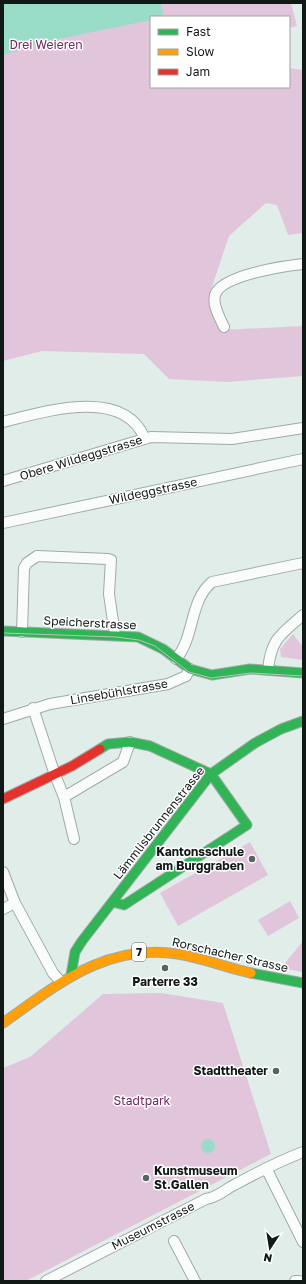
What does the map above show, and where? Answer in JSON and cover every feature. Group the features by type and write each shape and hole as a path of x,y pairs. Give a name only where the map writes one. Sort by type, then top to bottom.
{"street":[{"path":"224,327 215,305 215,296 219,289 244,275 303,264"},
{"path":"3,422 58,409 94,407 108,409 129,417 135,422 145,439"},
{"name":"Obere Wildeggstrasse","path":"3,482 145,439 232,438 303,428"},
{"name":"Wildeggstrasse","path":"3,524 303,458"},
{"path":"22,632 24,568 27,562 37,556 111,560 109,594 114,635"},
{"path":"176,659 183,649 202,593 212,582 303,563"},
{"path":"268,670 274,642 278,636 303,615"},
{"name":"Speicherstrasse","path":"3,631 138,637 151,642 190,669"},
{"path":"190,669 212,675 250,669 303,673"},
{"name":"Linsebühlstrasse","path":"3,719 33,708 158,687 175,682 186,676 190,669"},
{"path":"33,708 55,775 64,797 74,839"},
{"name":"Lämmlisbrunnenstrasse","path":"70,975 75,952 211,774 228,760 279,730 303,721"},
{"path":"64,797 123,762 130,742"},
{"path":"3,799 55,775 108,744 130,742 150,746 211,774 247,825 124,905 113,902"},
{"path":"3,872 15,903 53,973 60,981"},
{"path":"3,909 15,903"},
{"name":"Rorschacher Strasse","path":"3,1023 70,975 124,954 165,952 246,972 303,983"},
{"name":"Museumstrasse","path":"46,1281 206,1199 215,1197 233,1185 266,1168 303,1152"},
{"path":"266,1168 303,1242"},
{"path":"174,1242 195,1281"}],"green space":[{"name":"Drei Weieren","path":"3,3 291,3 297,26 290,28 290,16 150,16 150,88 290,88 290,68 303,70 303,233 288,235 277,205 266,203 229,236 209,296 221,330 303,326 303,376 227,382 169,379 144,354 42,351 3,361"},
{"path":"293,634 303,647 303,660 281,657 280,649"},
{"path":"250,842 268,875 178,926 160,893"},
{"path":"290,901 299,918 268,936 258,920"},
{"path":"303,941 303,972 281,968"},
{"name":"Stadtpark","path":"161,993 223,1003 271,1154 26,1281 3,1281 3,1068 30,1057 103,994"}],"shaded area":[{"path":"3,3 161,3 163,15 150,16 150,20 49,41 3,55"},
{"path":"208,1139 213,1141 215,1146 213,1151 208,1153 203,1151 201,1146 203,1141"}],"tram line":[{"path":"3,633 116,637 139,640 155,646 189,672 211,678 251,673 303,676"}],"traffic: fast":[{"path":"3,631 138,637 163,649 190,669 212,675 250,669 303,673"},
{"path":"71,975 75,952 82,941 211,774 255,743 281,729 303,721"},
{"path":"100,749 108,744 130,742 150,746 211,774 247,825 124,905 113,902"},
{"path":"251,973 303,983"}],"traffic: slow":[{"path":"3,1023 43,994 84,970 105,961 128,955 152,952 178,954 251,973"}],"traffic: jam":[{"path":"3,799 72,766 100,749"}],"place":[{"name":"Kantonsschule am Burggraben","path":"252,859"},
{"name":"Parterre 33","path":"165,968"},
{"name":"Stadttheater","path":"276,1071"},
{"name":"Kunstmuseum St.Gallen","path":"146,1178"}]}
